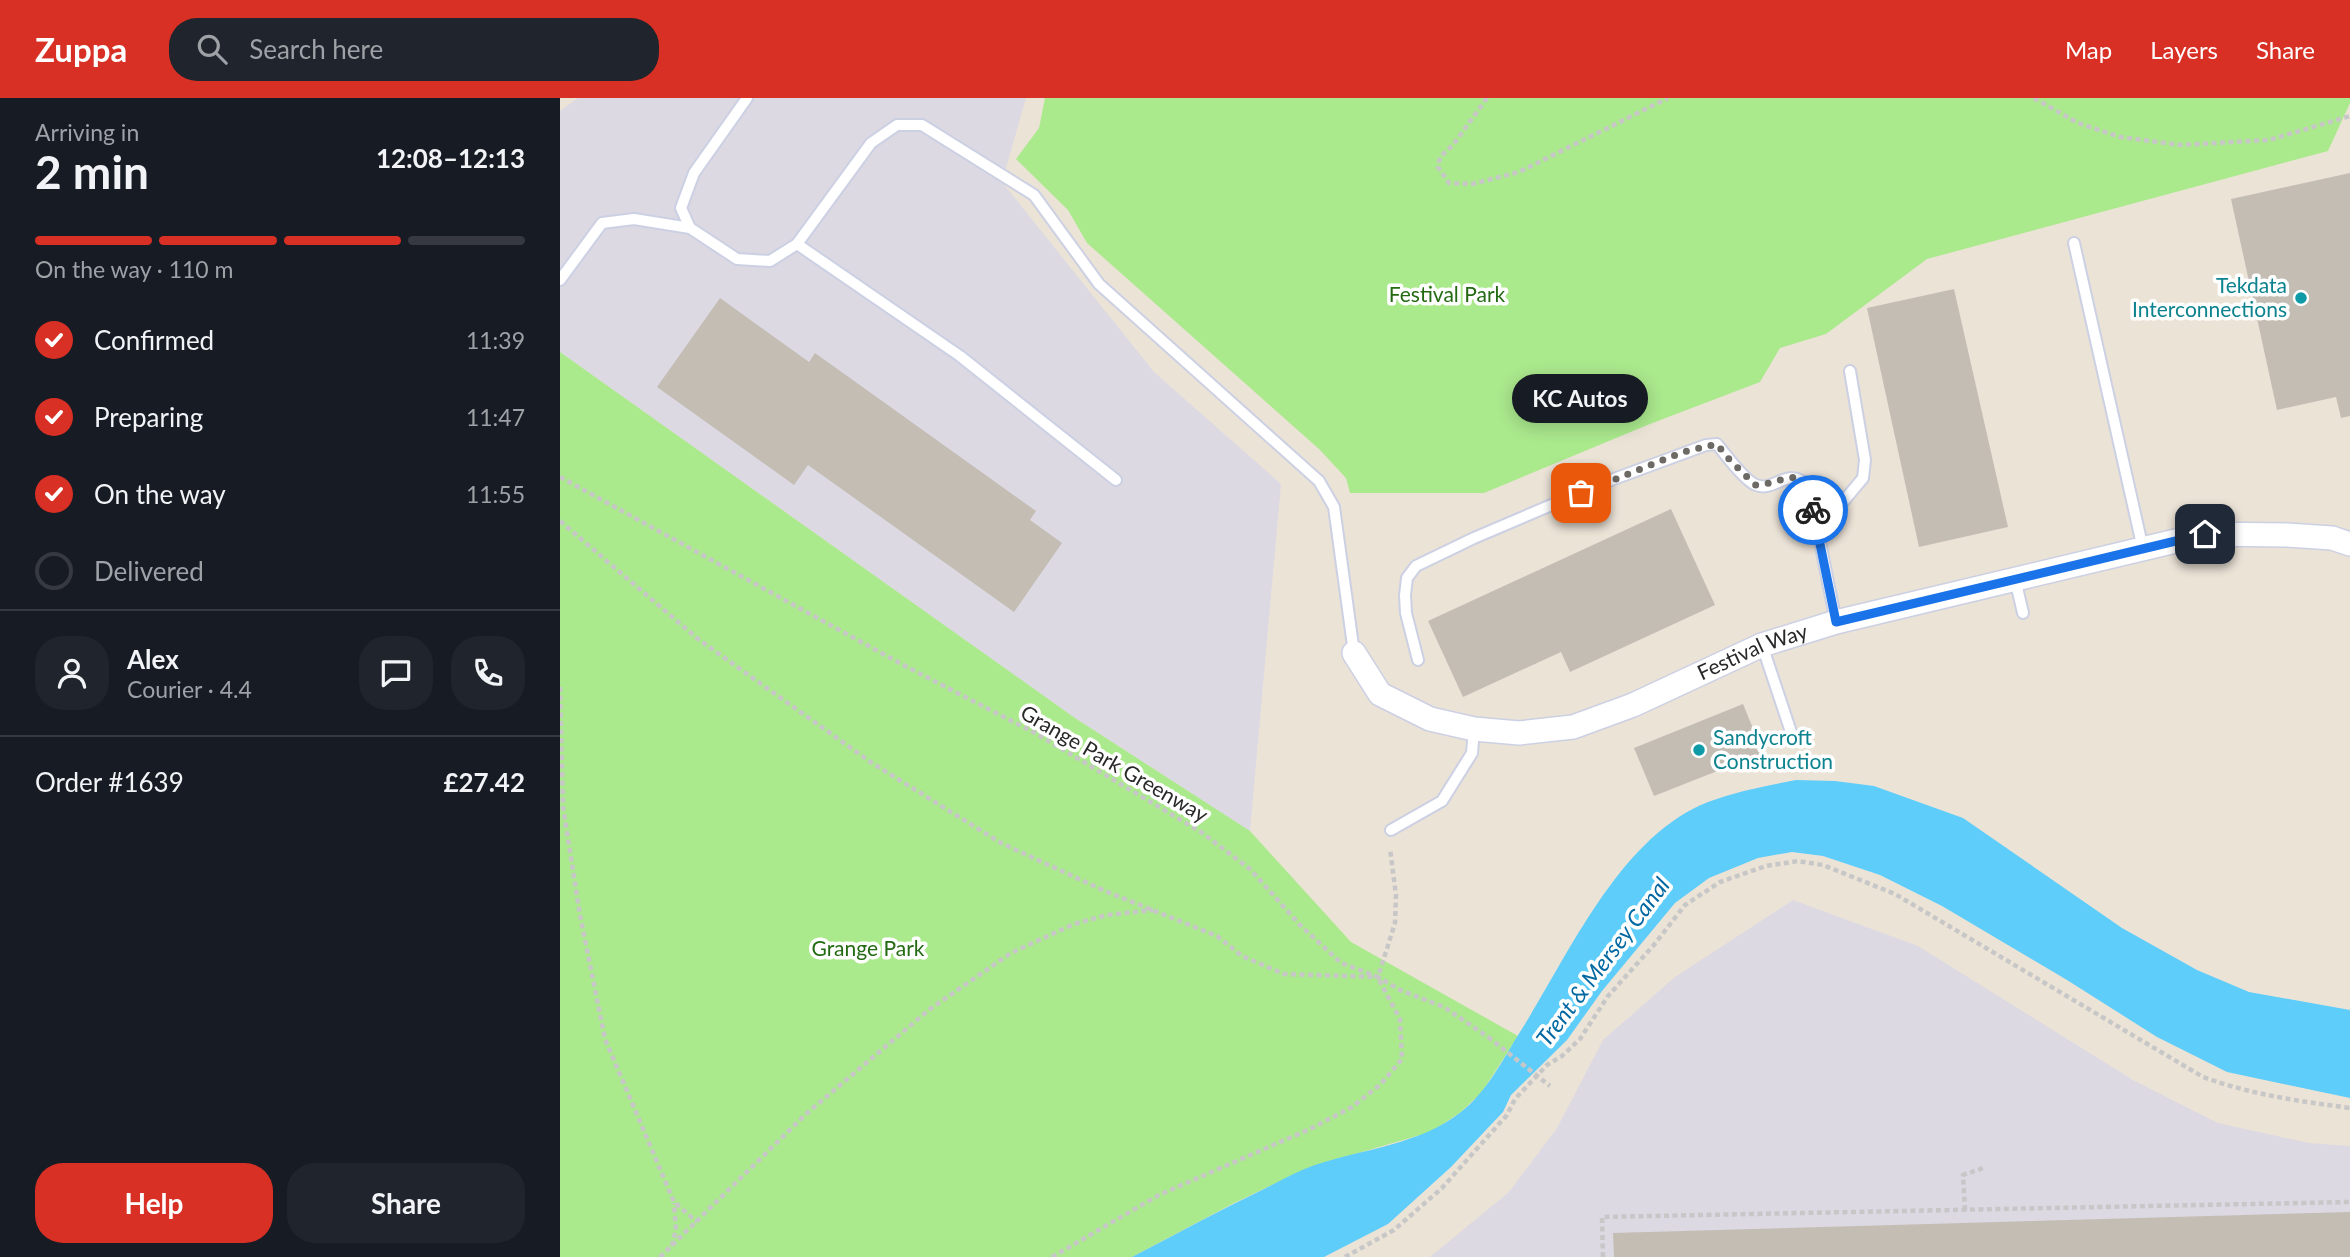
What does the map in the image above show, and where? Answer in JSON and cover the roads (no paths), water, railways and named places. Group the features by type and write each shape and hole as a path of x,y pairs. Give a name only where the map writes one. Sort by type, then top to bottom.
{"street":[{"name":"Festival Way","path":"1354,653 1380,694 1430,719 1474,729 1519,733 1573,727 1633,705 1762,645 1836,622 2205,534 2332,538 2350,544"}],"lane":[{"path":"690,229 681,208 694,173 747,98"},
{"path":"560,280 602,223 634,219 690,229 737,259 770,261 797,244 871,143 897,125 922,125 1034,195 1099,284 1319,481 1334,507 1354,653"},
{"path":"2074,243 2143,549"},
{"path":"797,244 960,356 1116,480"},
{"path":"1817,533 1863,478 1865,460 1850,371"},
{"path":"1418,660 1406,613 1405,595 1407,578 1416,566 1474,538 1683,452 1717,444 1755,485 1764,486 1795,477 1809,486 1836,622"},
{"path":"2015,579 2022,613"},
{"path":"1762,645 1793,738"},
{"path":"1391,830 1442,801 1472,753 1474,729"}],"water":[{"name":"Trent & Mersey Canal","path":"1796,780 1874,786 1963,818 2122,928 2197,970 2249,992 2350,1010 2350,1098 2227,1072 2157,1037 1942,906 1880,875 1823,856 1792,852 1758,858 1709,878 1675,903 1602,991 1567,1040 1511,1095 1503,1112 1451,1167 1388,1224 1324,1257 1132,1257 1300,1171 1409,1139 1445,1123 1461,1112 1479,1095 1494,1075 1599,901 1622,870 1648,842 1676,819 1708,802"}],"place":[{"name":"Tekdata Interconnections","path":"2301,298"},
{"name":"KC Autos","path":"1581,493"},
{"name":"Sandycroft Construction","path":"1699,750"}],"park label":[{"name":"Festival Park","path":"1447,295"},
{"name":"Grange Park","path":"868,949"}]}
